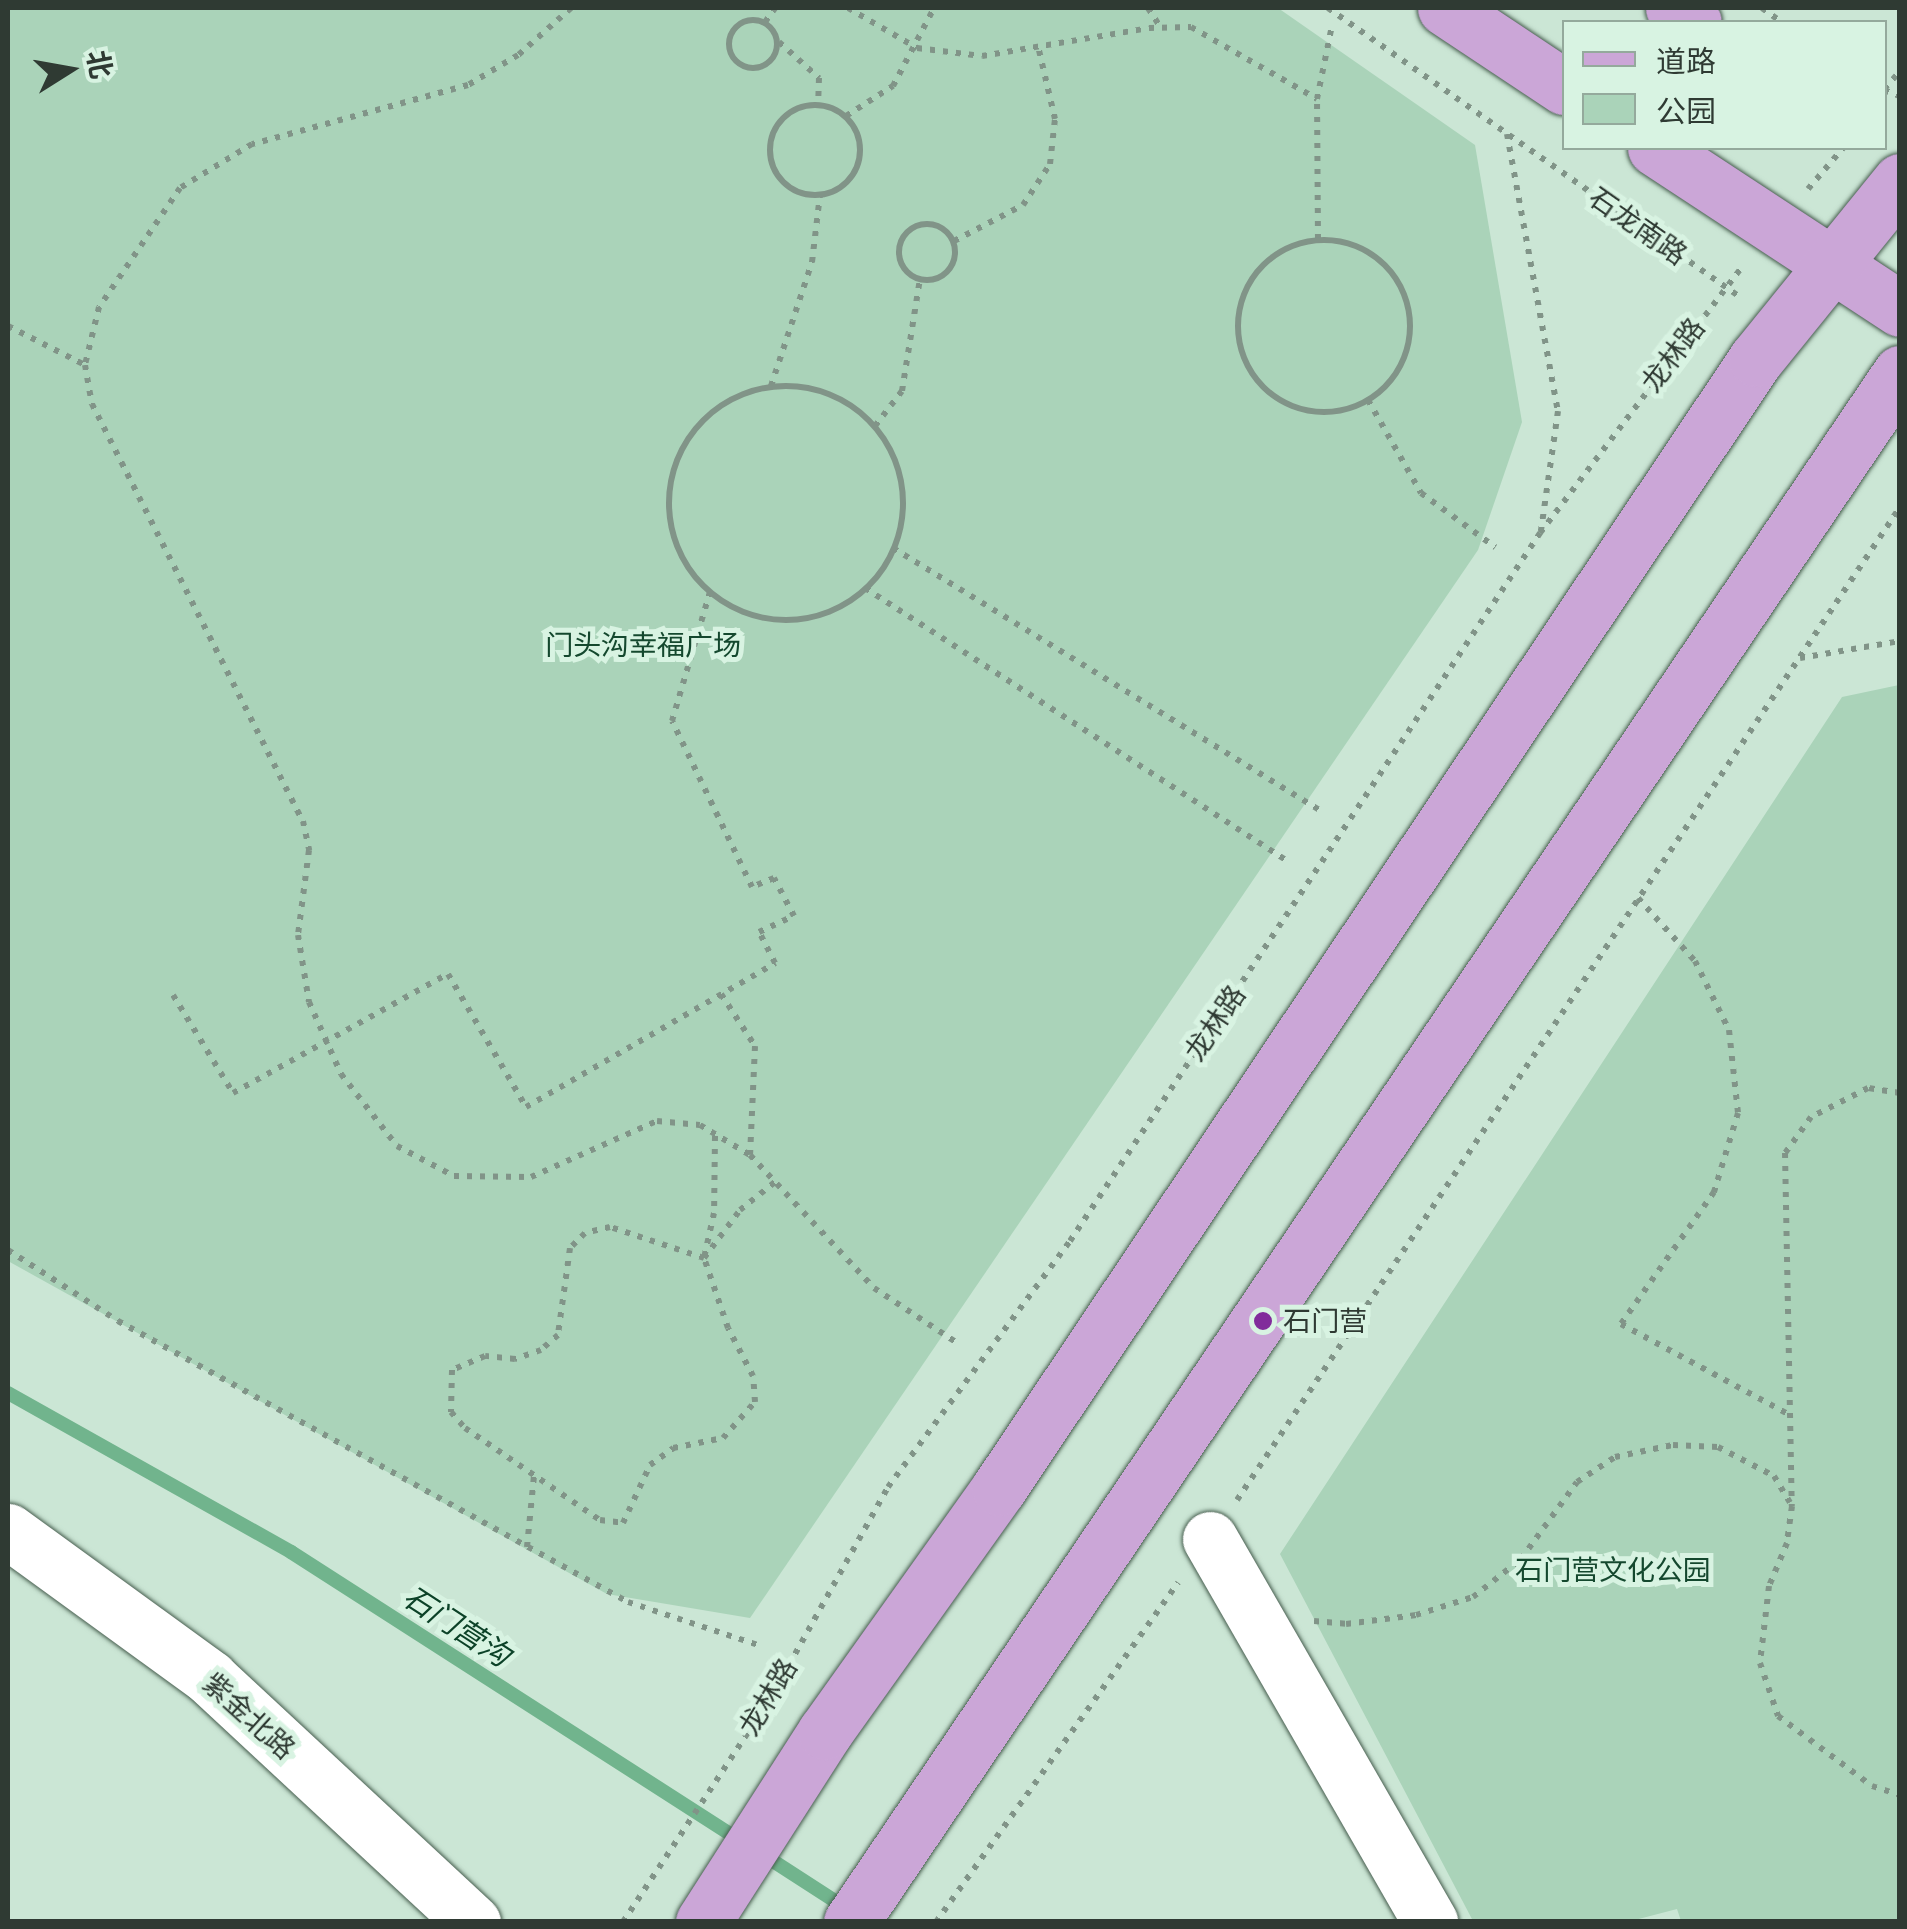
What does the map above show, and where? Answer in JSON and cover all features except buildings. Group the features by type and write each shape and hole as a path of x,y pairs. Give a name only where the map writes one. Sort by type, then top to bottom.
{"main road":[{"path":"1445,8 1562,86"},
{"path":"1658,150 1900,310"},
{"path":"704,1920 825,1732 999,1488 1780,328 1900,180"},
{"path":"851,1922 1900,373"}],"street":[{"name":"紫金北路","path":"8,1532 210,1678 473,1922"},
{"path":"1210,1540 1430,1922"}],"path":[{"path":"571,8 518,55 468,85 252,144 180,188 99,307 85,365 92,404 304,821 309,850 298,935 309,1002 340,1074 396,1146 454,1176 531,1177 658,1121 700,1126 750,1155 874,1288 960,1345"},
{"path":"765,22 776,8"},
{"path":"848,8 917,48 982,56 1161,28 1192,27 1318,98"},
{"path":"846,116 894,86 917,48 934,8"},
{"path":"1148,8 1161,28"},
{"name":"石龙南路","path":"1328,8 1780,328"},
{"path":"778,42 774,57 762,67 746,68 734,58 729,43 735,28 749,20 765,22 778,42 819,78 818,104"},
{"path":"1318,239 1318,98 1332,25"},
{"path":"954,241 1023,204 1050,164 1055,119 1038,46"},
{"path":"818,104 846,116 860,142 856,171 846,183 820,195 790,188 770,150 790,112 818,104"},
{"path":"1507,133 1558,411 1540,534"},
{"name":"龙林路","path":"622,1922 770,1699 888,1487 1070,1241 1540,534 1726,287 1840,150"},
{"path":"771,386 812,262 820,195"},
{"path":"933,224 954,241 955,259 945,274 920,279 900,260 907,233 933,224"},
{"path":"1318,239 1370,254 1404,296 1407,350 1395,375 1368,400 1324,413 1297,408 1271,394 1239,345 1247,287 1264,263 1318,239"},
{"path":"875,426 902,391 920,279"},
{"path":"8,326 85,365"},
{"path":"771,386 810,387 846,400 875,426 895,458 904,496 893,548 865,588 820,616 781,620 743,612 710,592 684,562 671,525 670,487 682,450 704,419 735,396 771,386"},
{"path":"1368,400 1421,493 1495,547"},
{"path":"936,1922 990,1840 1210,1540 1900,507"},
{"path":"893,548 1321,811"},
{"path":"865,588 1286,860"},
{"path":"173,995 233,1093 324,1038 448,974 526,1107 776,963 759,932 794,916 774,878 752,888 672,722 710,592"},
{"path":"1799,658 1900,640"},
{"path":"1638,898 1695,962 1729,1030 1738,1113 1714,1192 1620,1324 1790,1415"},
{"path":"721,994 755,1046 750,1155"},
{"path":"1900,1093 1868,1088 1811,1117 1785,1153 1792,1506 1764,1615 1764,1683 1778,1716 1872,1786 1900,1795"},
{"path":"704,1258 610,1227 585,1233 570,1248 558,1335 528,1355 484,1356 452,1370 451,1412 534,1476 600,1520 624,1522 650,1465 673,1448 723,1438 744,1421 755,1402 753,1376 728,1328 704,1258 714,1213 716,1135"},
{"path":"704,1258 740,1210 775,1182"},
{"path":"8,1250 118,1321 628,1602 758,1645"},
{"path":"1310,1620 1346,1624 1416,1615 1473,1596 1521,1559 1578,1482 1615,1457 1672,1445 1718,1447 1774,1476 1792,1506"},
{"path":"528,1547 534,1476"}],"green space":[{"name":"门头沟幸福广场","path":"8,8 1278,8 1475,145 1522,422 1478,550 750,1618 607,1594 8,1261"},
{"name":"石门营文化公园","path":"1899,685 1899,1921 1681,1921 1677,1909 1631,1921 1473,1921 1280,1554 1842,697"}],"waterway":[{"name":"石门营沟","path":"8,1393 291,1552 741,1841"},
{"name":"石门营沟","path":"759,1852 846,1908"}],"place":[{"name":"石门营","path":"1263,1321"}]}
